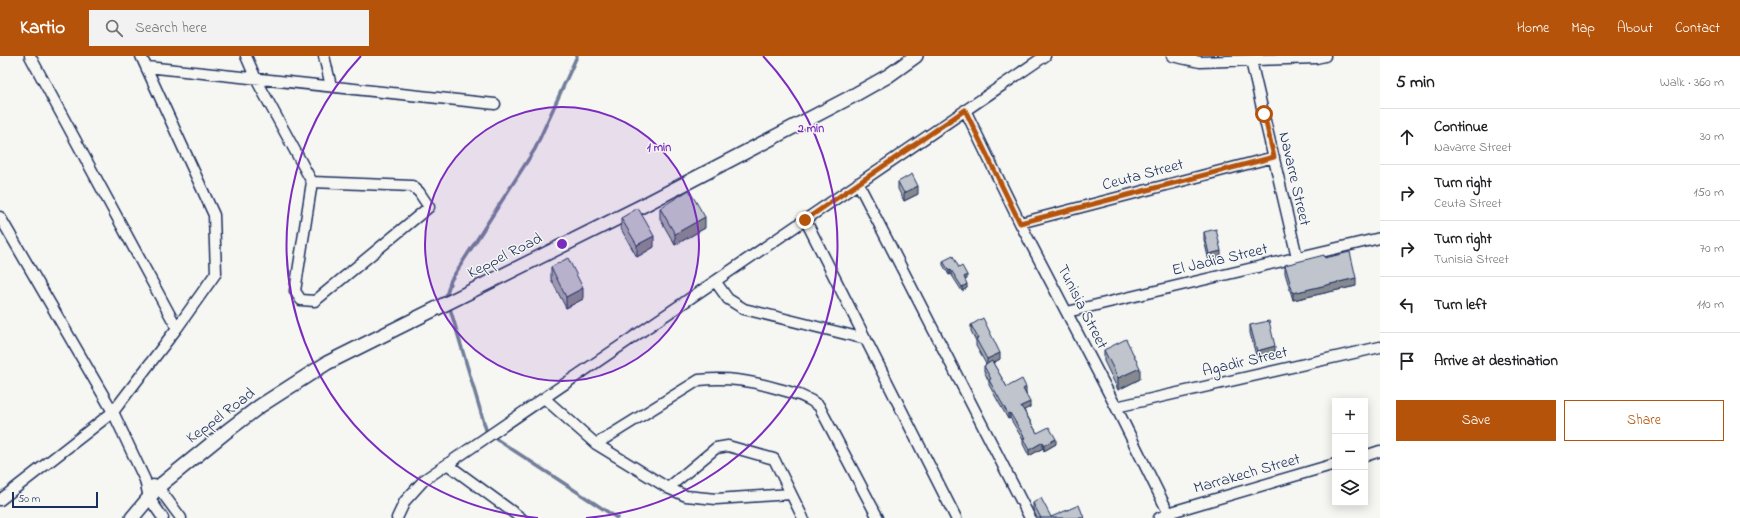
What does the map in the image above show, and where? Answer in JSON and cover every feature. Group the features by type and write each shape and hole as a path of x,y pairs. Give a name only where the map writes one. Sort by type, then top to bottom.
{"street":[{"path":"30,56 177,328"},
{"path":"0,500 113,412 177,328 216,273 214,215 141,56"},
{"path":"246,56 256,79 312,182 295,291 301,300 315,301 429,207 419,192 412,186 312,182"},
{"path":"324,56 331,86"},
{"name":"Keppel Road","path":"132,518 158,487 227,431 260,406 327,363 642,206 849,98 888,76 916,56"},
{"path":"397,518 404,501 424,480 1045,56"},
{"path":"1172,56 1200,62 1316,58 1325,56"},
{"name":"Navarre Street","path":"1251,61 1297,257"},
{"path":"147,67 495,104"},
{"name":"Tunisia Street","path":"965,110 1020,223 1116,407 1166,516"},
{"name":"Ceuta Street","path":"1020,223 1274,157"},
{"path":"858,183 1030,518"},
{"path":"0,217 113,412 145,480 149,498 163,518"},
{"path":"805,220 956,518"},
{"name":"El Jadia Street","path":"1067,312 1380,238"},
{"path":"715,281 728,299 744,309 866,340"},
{"name":"Agadir Street","path":"1116,407 1380,347"},
{"path":"596,444 699,380 717,378 747,380 808,397 819,406 878,518"},
{"path":"544,398 596,444 668,488 686,496 716,499 791,494"},
{"path":"668,488 716,448 728,446 774,458 803,518"},
{"path":"1368,455 1380,451"},
{"path":"447,464 521,518"},
{"name":"Marrakech Street","path":"1166,516 1332,465"},
{"path":"145,480 158,487 181,518"}],"building":[{"path":"912,174 918,186 904,193 898,182"},
{"path":"689,190 705,217 675,234 660,208"},
{"path":"638,208 654,236 637,245 621,218"},
{"path":"1216,229 1221,251 1209,254 1204,232"},
{"path":"1350,252 1356,278 1293,293 1285,265 1324,255 1325,258"},
{"path":"953,256 959,268 962,266 967,275 964,277 967,284 962,287 943,261"},
{"path":"568,258 583,288 566,297 551,267"},
{"path":"983,318 1000,353 987,359 976,339 978,338 971,325"},
{"path":"1269,321 1275,346 1257,351 1250,325"},
{"path":"1126,339 1140,368 1118,378 1104,350"},
{"path":"992,361 1007,387 1022,379 1026,387 1023,389 1030,402 1021,406 1037,433 1049,427 1056,439 1044,445 1043,442 1029,450 1023,439 1025,438 1010,413 1008,414 989,380 991,379 984,366"},
{"path":"1041,498 1051,517 1079,505 1084,518 1041,518 1033,503"}],"waterway":[{"path":"447,299 446,296 451,280 535,149 577,56"},
{"path":"449,305 487,433 617,518"}],"route":[{"path":"805,220 965,110 1020,223 1274,157 1264,114"}]}
